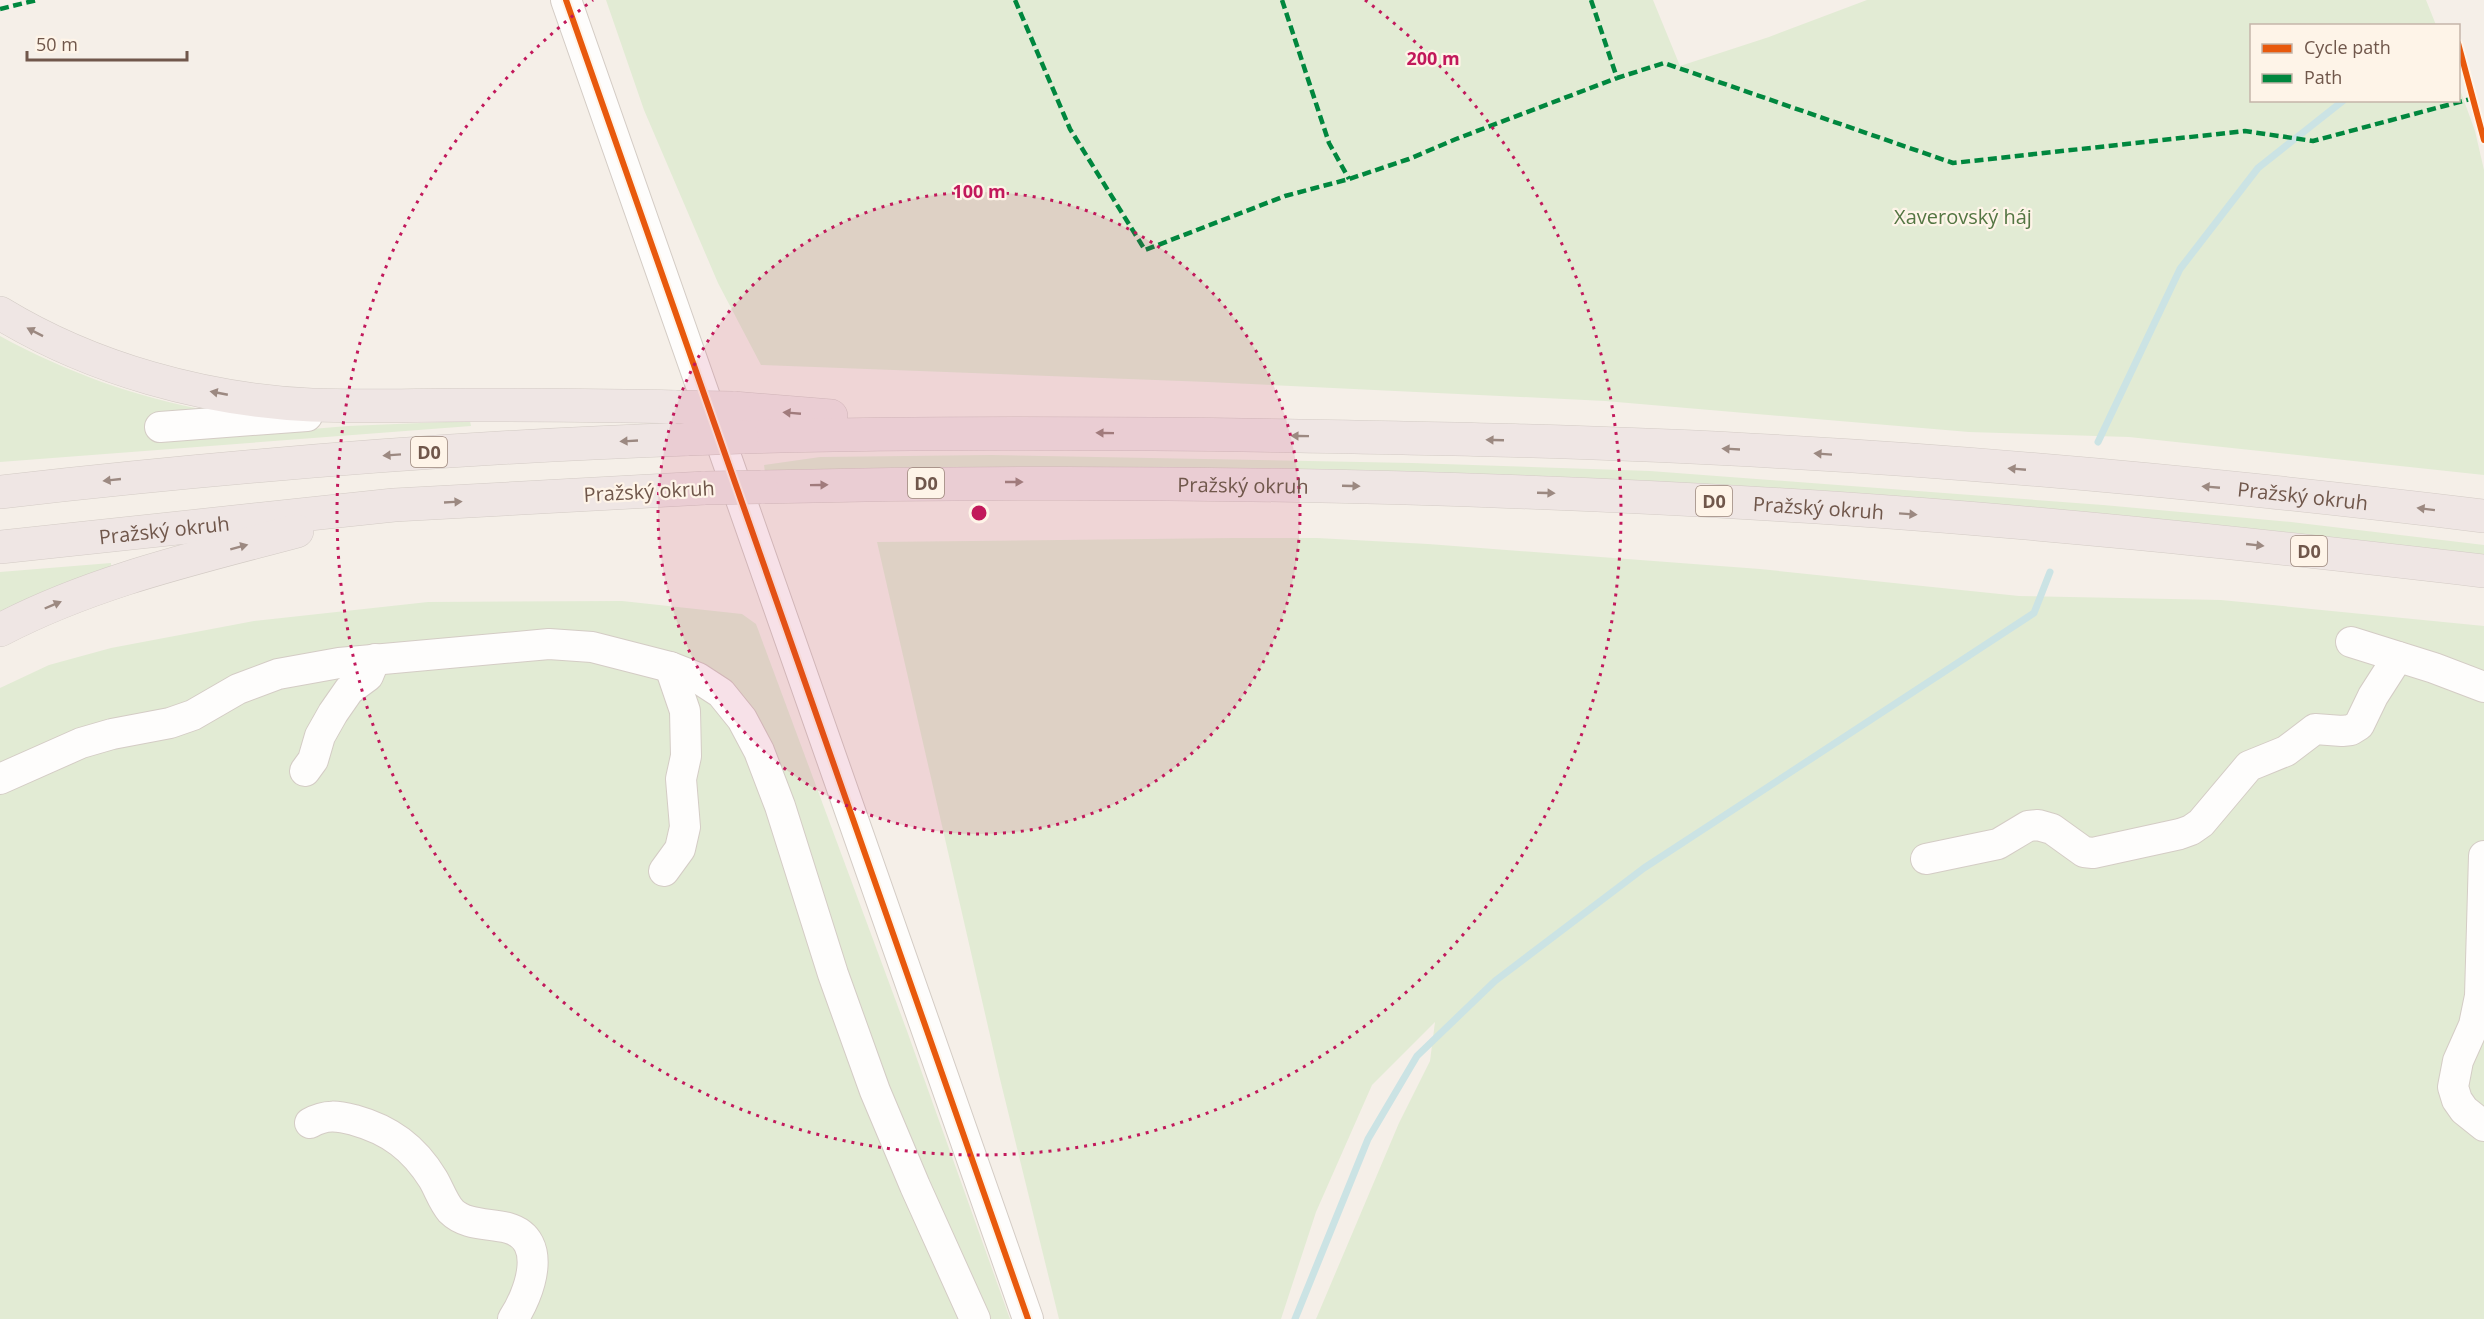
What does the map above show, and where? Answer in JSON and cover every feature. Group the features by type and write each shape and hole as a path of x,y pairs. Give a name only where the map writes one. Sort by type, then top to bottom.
{"highway":[{"path":"0,313 40,334 115,366 174,383 233,396 312,405 676,407 738,423"},
{"name":"Pražský okruh","path":"0,492 279,463 435,452 687,439 738,423 1018,432 1493,439 1790,452 2149,481 2484,516"},
{"name":"Pražský okruh","path":"0,547 394,505 761,487 1113,482 1304,485 1626,496 1788,505 2075,527 2484,571"},
{"path":"0,630 82,593 135,574 394,505"}],"street":[{"path":"566,0 1028,1319"},
{"path":"160,427 258,418 397,412 676,407"},
{"path":"2351,642 2484,687"},
{"path":"0,779 81,743 112,734 170,723 193,715 238,689 278,674 313,666 549,644 592,647 670,667 698,678 721,693 742,719 759,751 780,806 833,974 875,1091 975,1319"},
{"path":"1926,859 1998,844 2028,826 2038,825 2052,830 2084,852 2093,853 2180,834 2201,823 2249,766 2286,751 2315,729 2342,731 2351,730 2359,725 2373,696 2398,657"},
{"path":"305,771 313,760 320,736 333,713 349,690 368,676 375,659"},
{"path":"664,871 680,849 685,827 681,779 686,756 685,711 670,667"},
{"path":"2484,856 2481,990 2474,1025 2454,1075 2453,1087 2457,1100 2464,1110 2484,1126"},
{"path":"310,1123 325,1116 342,1117 366,1123 393,1135 415,1153 453,1213 471,1222 509,1228 522,1236 532,1256 531,1279 527,1293 513,1319"}],"green space":[{"name":"Xaverovský háj","path":"606,0 1653,0 1680,66 1769,37 1867,0 2426,0 2436,24 2250,24 2250,102 2460,102 2460,90 2475,131 2484,170 2484,475 2129,437 1969,432 1605,401 1208,382 761,365 718,283 644,110"},
{"path":"0,336 50,361 102,382 156,399 211,411 168,441 348,426 470,421 471,426 0,462"},
{"path":"991,455 1412,463 1650,471 2103,505 2291,522 2484,545 2484,556 2292,534 765,472 764,465 820,457"},
{"path":"1317,538 1428,544 1760,569 2019,596 2221,600 2484,626 2484,1319 1316,1319 1399,1123 1430,1061 1435,1022 1372,1085 1316,1212 1281,1319 1059,1319 1000,1079 877,542"},
{"path":"111,563 111,566 48,591 0,614 0,572"},
{"path":"622,601 742,614 756,624 907,1031 1010,1319 0,1319 0,688 49,665 111,648 254,621 428,602"}],"waterway":[{"path":"2098,442 2180,269 2258,168 2341,102"},
{"path":"1295,1319 1368,1139 1417,1056 1495,981 1644,868 2034,613 2050,572"}],"marked path":[{"path":"0,9 37,0"},
{"path":"1015,0 1070,129 1145,250 1285,196 1349,179 1409,159 1617,78"},
{"path":"1282,0 1329,143 1349,179"},
{"path":"1591,0 1617,78 1664,63 1953,163 2245,131 2313,141 2459,102"},
{"path":"2460,102 2474,98"}],"cycle path":[{"path":"566,0 1028,1319"},
{"path":"2460,50 2484,140"}]}
